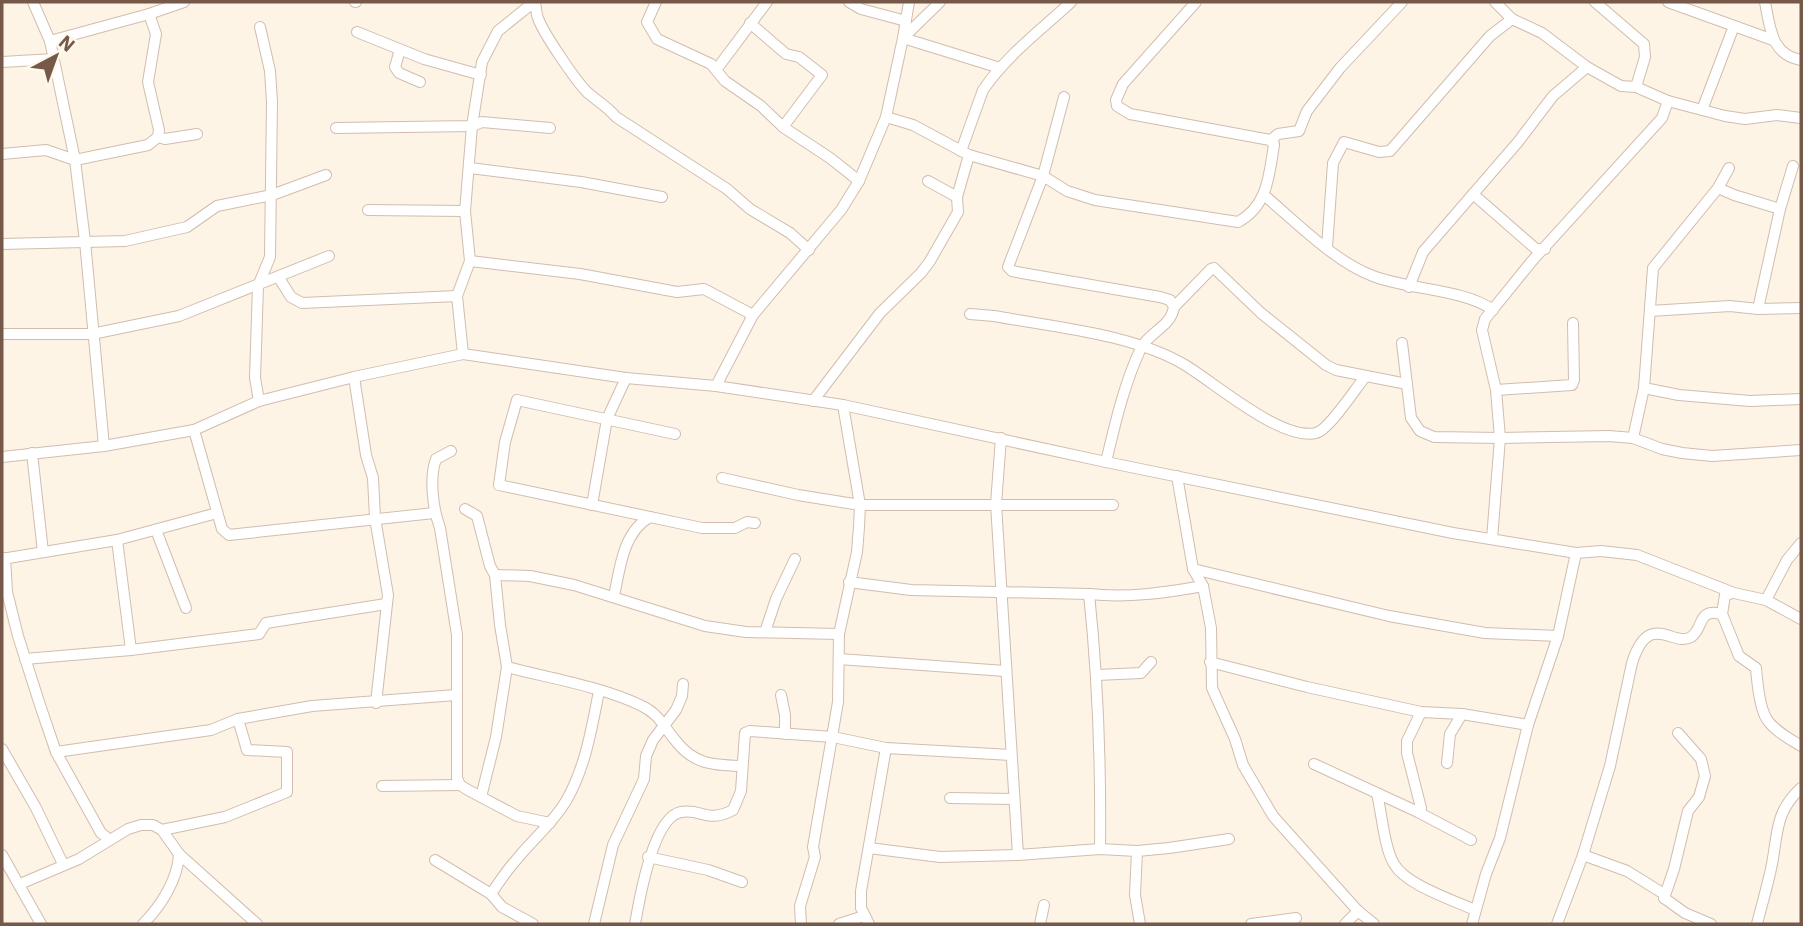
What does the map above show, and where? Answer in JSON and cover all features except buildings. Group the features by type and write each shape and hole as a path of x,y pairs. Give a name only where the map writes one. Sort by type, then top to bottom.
{"street":[{"path":"33,2 50,41 75,160 104,446"},
{"path":"50,41 184,2"},
{"path":"463,354 457,296 470,261 465,211 472,126 482,62 498,31 534,2 537,18 549,38 584,89 597,102 727,189 750,209 790,233 809,250"},
{"path":"656,2 647,22 652,33 667,45 702,59 783,127 859,181"},
{"path":"716,70 767,2"},
{"path":"849,2 862,9 906,21"},
{"path":"716,386 753,314 841,210 859,181 886,117 909,2"},
{"path":"903,38 940,2"},
{"path":"813,401 880,313 921,273 958,212 957,197 965,153 983,90 1000,68 1071,2"},
{"path":"1196,2 1123,84 1118,93 1117,106 1130,114 1265,138 1274,145"},
{"path":"886,117 914,125 965,153 1043,176 1067,191 1095,200 1231,222 1245,219 1265,195 1274,145 1272,139 1275,135 1300,131 1307,111 1340,68 1402,2"},
{"path":"1495,2 1512,19 1542,33 1587,67 1622,86 1636,87 1668,101 1745,119 1777,115 1801,118"},
{"path":"1595,2 1644,44 1645,57 1636,87"},
{"path":"1668,2 1690,5 1734,26 1773,40"},
{"path":"1765,2 1773,40 1791,59 1801,61"},
{"path":"2,155 46,150 75,160 148,145 158,137 159,130 148,82 156,34 149,14"},
{"path":"1327,247 1333,163 1344,142 1379,152 1390,151 1490,36 1512,19"},
{"path":"750,23 786,54 799,57 822,75 783,127"},
{"path":"1702,110 1734,26"},
{"path":"259,401 255,378 258,286 270,257 272,195 270,71 260,27"},
{"path":"356,32 400,50 481,75"},
{"path":"903,38 1000,68"},
{"path":"400,50 395,67 399,73 420,82"},
{"path":"2,62 54,59"},
{"path":"1409,286 1423,252 1518,142 1553,96 1587,67"},
{"path":"1064,97 1043,176 1008,263 1012,271 1160,297 1170,300 1174,307"},
{"path":"1492,538 1500,438 1496,390 1482,330 1485,319 1662,118 1668,101"},
{"path":"336,128 472,126 482,122 550,128"},
{"path":"158,137 165,139 197,134"},
{"path":"1758,309 1780,209 1793,166"},
{"path":"470,168 581,181 662,197"},
{"path":"1633,438 1644,388 1650,279 1653,268 1718,188 1729,168"},
{"path":"2,244 125,241 187,227 217,206 272,195 327,175"},
{"path":"928,181 957,197"},
{"path":"1718,188 1780,209"},
{"path":"1473,194 1536,249 1545,248"},
{"path":"1265,195 1327,247 1373,276 1476,300 1493,310"},
{"path":"368,210 465,211"},
{"path":"2,334 92,334 179,316 279,278 328,256"},
{"path":"470,261 580,274 677,292 704,289 753,314"},
{"path":"1106,462 1122,400 1143,345 1159,332 1170,318 1174,307 1214,268 1261,313 1316,358 1336,370 1407,384"},
{"path":"279,278 291,297 302,303 457,296"},
{"path":"1650,311 1730,306 1758,309 1801,308"},
{"path":"970,314 994,316 1143,345 1184,364 1265,418 1286,429 1308,434 1323,430 1364,377"},
{"path":"1496,390 1572,385 1573,323"},
{"path":"1402,343 1411,418 1424,434 1443,438 1609,436 1633,438 1662,449 1712,456 1801,450"},
{"path":"2,457 104,446 194,430 259,401 463,354 626,378 716,386 843,405 1410,525 1576,553 1601,551 1637,555 1734,593 1766,600 1801,620"},
{"path":"354,377 366,455 373,478 375,519 388,595 376,703"},
{"path":"592,505 607,419 626,378"},
{"path":"1644,388 1679,395 1750,401 1801,398"},
{"path":"676,434 517,400 505,442 499,485 702,528 735,528 747,522 755,523"},
{"path":"801,924 800,906 815,857 813,847 838,702 839,634 857,552 860,506 843,405"},
{"path":"194,430 217,513 224,532 233,536 434,513"},
{"path":"1001,438 996,504 1018,855"},
{"path":"451,452 441,455 434,463 434,513 440,528 457,635 456,766 460,785"},
{"path":"32,453 43,552"},
{"path":"1177,476 1193,569 1203,586 1211,628 1212,688 1235,739 1243,765 1273,816 1358,911 1374,924"},
{"path":"722,478 860,506 1113,505"},
{"path":"466,509 477,516 490,566 495,575 507,667 496,737 481,797"},
{"path":"110,839 101,834 56,752 25,659 8,592 3,558 117,540 217,513"},
{"path":"614,596 630,535 640,523 650,517"},
{"path":"156,530 186,608"},
{"path":"117,540 131,650"},
{"path":"1766,600 1787,560 1801,543"},
{"path":"1472,924 1500,838 1528,725 1558,636 1576,553"},
{"path":"765,632 776,599 795,559"},
{"path":"1193,569 1389,616 1471,631 1558,636"},
{"path":"495,575 530,576 575,585 705,626 765,632 839,634"},
{"path":"849,582 911,590 1119,597 1144,596 1203,586"},
{"path":"1734,593 1725,595 1721,614 1739,656 1756,668 1756,684 1766,718 1801,747"},
{"path":"1089,594 1097,675 1101,768 1100,849"},
{"path":"25,659 131,650 259,634 266,623 386,604"},
{"path":"1557,924 1583,855 1610,766 1636,650 1657,632 1689,638 1694,635 1702,619 1711,613 1721,614"},
{"path":"839,659 1005,671"},
{"path":"1097,675 1141,673 1152,662"},
{"path":"1210,662 1421,712 1462,714 1528,725"},
{"path":"507,667 624,698 645,707 665,724 673,739 695,759 710,765 742,766"},
{"path":"594,924 613,845 645,779 646,756 653,740 676,710 682,696 683,684"},
{"path":"491,894 517,858 550,823 566,801 593,725 599,691"},
{"path":"56,752 211,730 238,719 312,706 456,695"},
{"path":"781,695 785,734"},
{"path":"1418,812 1421,808 1407,753 1407,741 1421,712"},
{"path":"1447,763 1450,734 1462,714"},
{"path":"162,831 225,817 287,792 287,752 247,750 238,719"},
{"path":"635,924 648,857 657,839 677,813 713,817 733,810 741,790 745,733 750,731 832,737 886,748 1011,755"},
{"path":"1664,898 1688,811 1699,797 1705,776 1700,759 1678,733"},
{"path":"839,924 866,920 861,908 861,891 886,748"},
{"path":"2,749 36,808 62,864"},
{"path":"1314,764 1418,812 1471,840"},
{"path":"382,786 460,785 517,816 550,823"},
{"path":"1757,924 1772,863 1777,826 1785,806 1801,788"},
{"path":"1377,794 1396,867 1407,878 1475,910"},
{"path":"950,798 1013,799"},
{"path":"20,884 79,859 128,829 153,825 162,831 179,853 257,924"},
{"path":"869,848 940,857 1100,849 1137,851 1169,849 1229,839"},
{"path":"1137,851 1135,895 1140,924"},
{"path":"143,924 173,880 179,866 179,853"},
{"path":"2,855 41,924"},
{"path":"1583,855 1628,871 1664,894 1664,898 1685,913 1711,924"},
{"path":"648,857 708,870 742,882"},
{"path":"435,860 491,894 502,907 533,924"},
{"path":"1040,924 1044,905"},
{"path":"1345,924 1358,911"},
{"path":"1251,924 1296,918"}]}
